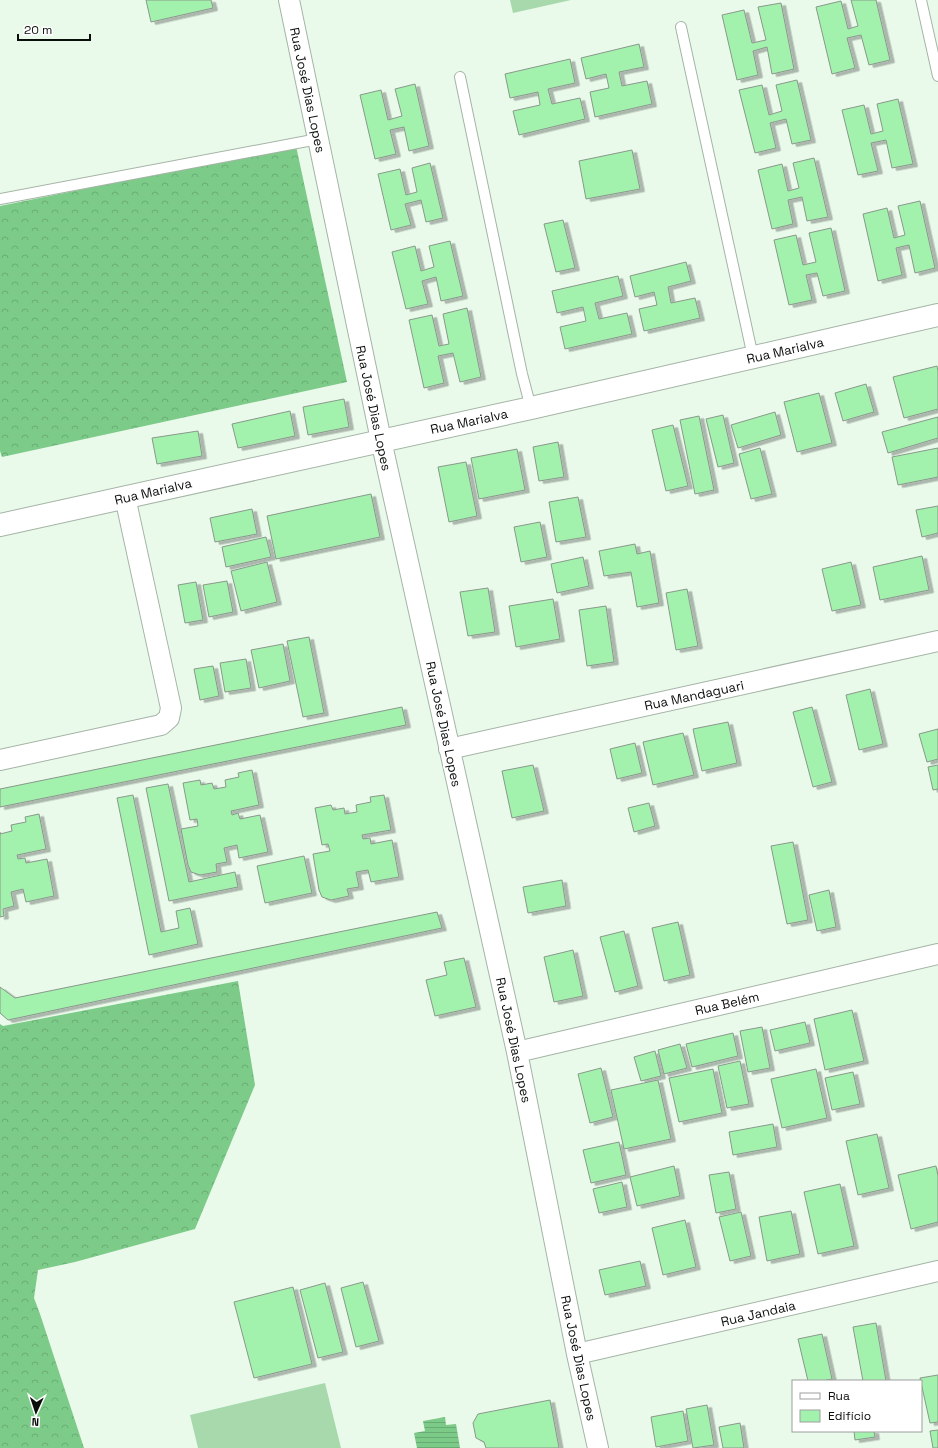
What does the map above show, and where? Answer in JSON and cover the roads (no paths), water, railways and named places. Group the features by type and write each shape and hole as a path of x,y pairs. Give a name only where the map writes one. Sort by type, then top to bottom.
{"street":[{"name":"Rua José Dias Lopes","path":"289,0 381,440 517,1052 577,1354 598,1448"},
{"name":"Rua Marialva","path":"0,525 530,408 938,315"},
{"path":"0,760 161,725 169,718 171,708 125,497"},
{"name":"Rua Mandaguari","path":"449,749 938,641"},
{"name":"Rua Belém","path":"517,1052 938,954"},
{"name":"Rua Jandaia","path":"577,1354 938,1271"}],"lane":[{"path":"921,0 938,76"},
{"path":"681,27 753,357"},
{"path":"460,77 520,367 530,408"},
{"path":"0,199 318,139"}]}
